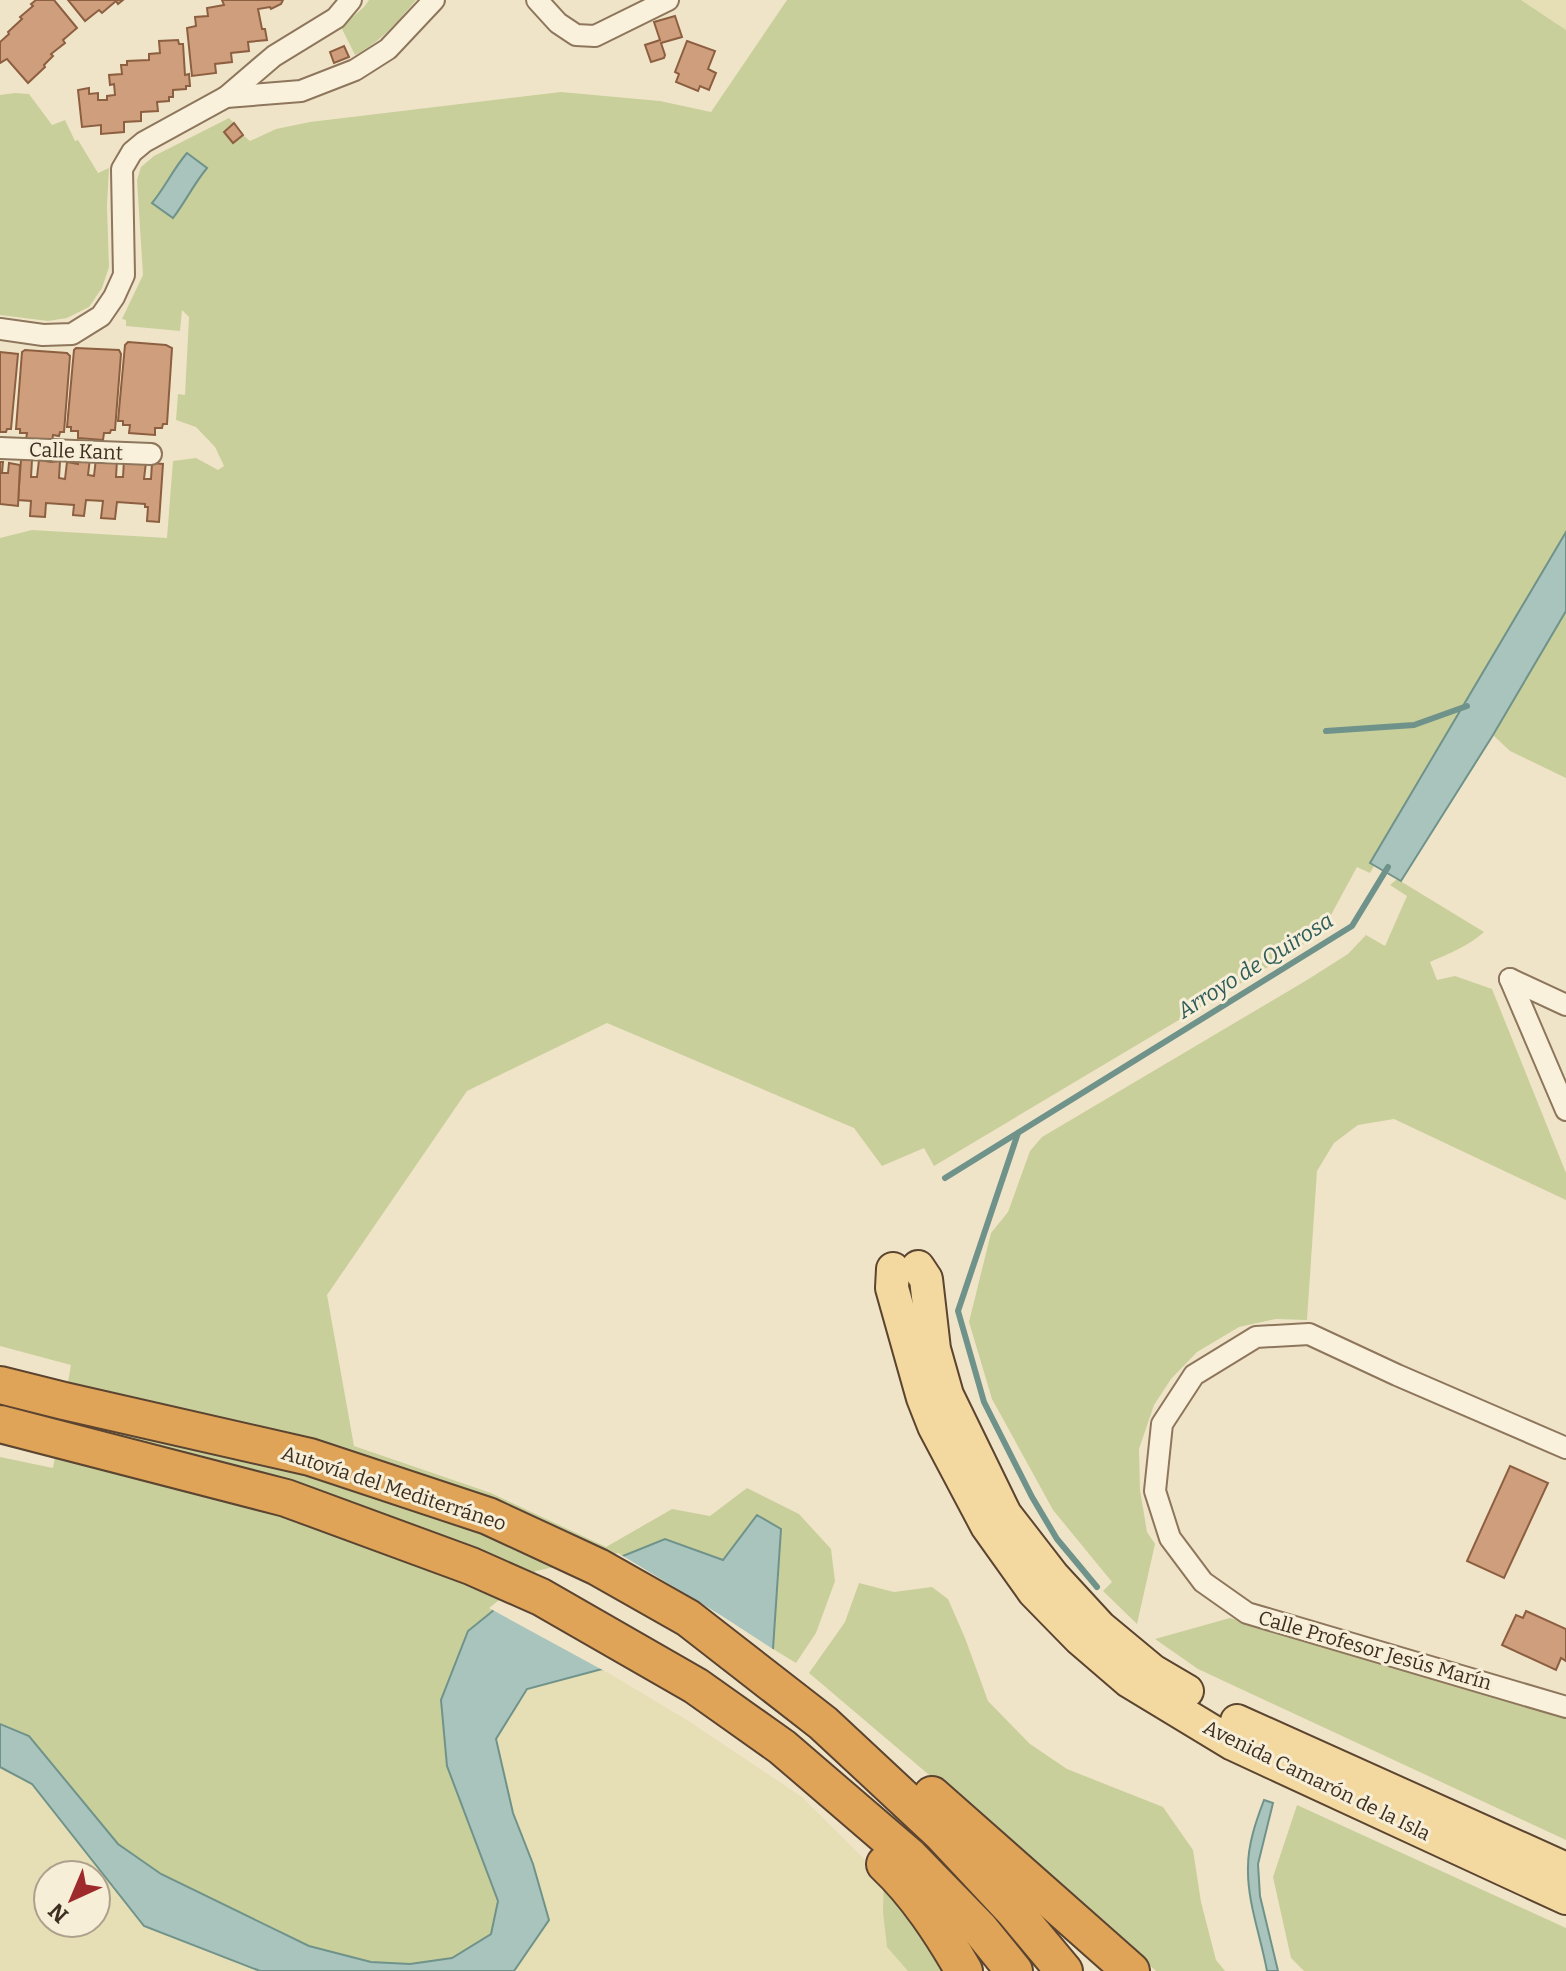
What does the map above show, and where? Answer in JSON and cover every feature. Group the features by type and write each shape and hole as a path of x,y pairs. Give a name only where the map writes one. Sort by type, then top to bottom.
{"highway":[{"name":"Autovía del Mediterráneo","path":"0,1385 310,1457 488,1516 598,1567 688,1618 949,1824 1014,1911 1064,1971"},
{"path":"0,1424 286,1498 415,1545 533,1616 616,1659 729,1734 901,1864 980,1929 1014,1971"},
{"path":"949,1824 1131,1971"},
{"path":"901,1864 964,1971"}],"main road":[{"name":"Avenida Camarón de la Isla","path":"1566,1869 1243,1724 1153,1671 1100,1627 1053,1576 1005,1514 947,1395 934,1349 926,1279 905,1268 892,1288 934,1426 987,1526 1034,1592 1079,1638 1129,1681 1233,1744 1566,1898"}],"street":[{"path":"0,329 43,335 72,334 101,316 124,275 122,169 132,152 144,142 226,97 274,56 336,18 351,0"},
{"path":"226,97 301,91 355,70 388,49 434,0"},
{"path":"537,0 558,23 576,35 595,36 668,0"},
{"name":"Calle Kant","path":"0,448 151,454"},
{"path":"1566,1005 1510,979 1566,1110"},
{"name":"Calle Profesor Jesús Marín","path":"1566,1448 1309,1334 1256,1337 1194,1375 1162,1424 1155,1491 1170,1538 1203,1582 1247,1613 1566,1707"}],"shaded area":[{"path":"1521,0 1566,0 1566,30"},
{"path":"602,1669 687,1720 802,1797 884,1879 943,1971 514,1971 549,1920 533,1864 512,1809 496,1740 527,1689"},
{"path":"0,1767 32,1784 91,1859 32,1859 32,1939 112,1939 112,1885 144,1926 260,1971 0,1971"}],"green space":[{"path":"369,0 416,0 381,38 355,55 341,27"},
{"path":"787,0 1521,0 1566,30 1566,532 1370,862 1374,866 1370,873 1357,867 1325,926 1298,949 934,1166 924,1148 882,1166 854,1128 607,1023 467,1091 327,1295 354,1446 491,1493 606,1547 672,1509 710,1516 747,1488 799,1514 831,1549 835,1581 816,1633 796,1663 773,1649 781,1529 723,1560 665,1539 623,1556 447,1766 498,1901 491,1934 452,1958 410,1964 371,1962 309,1946 161,1874 118,1844 29,1736 0,1724 0,1457 53,1468 71,1365 0,1346 0,538 32,530 167,538 173,461 196,458 218,470 224,466 215,447 196,427 176,420 178,394 185,395 189,317 182,310 180,331 126,326 126,320 122,319 143,275 137,180 141,167 154,156 229,118 234,123 233,143 243,135 250,141 276,129 310,122 561,92 660,101 711,112"},
{"path":"29,94 52,125 65,120 75,141 78,140 98,173 109,168 109,267 102,288 89,307 67,318 48,321 0,315 0,95"},
{"path":"1566,611 1566,778 1510,751 1493,735"},
{"path":"1397,879 1484,932 1465,946 1430,962 1437,980 1455,976 1492,989 1566,1173 1566,1200 1394,1119 1358,1125 1334,1143 1317,1171 1307,1320 1276,1319 1239,1327 1197,1352 1171,1379 1154,1405 1139,1449 1140,1490 1147,1532 1155,1544 1137,1624 1103,1591 1112,1582 1053,1510 992,1399 969,1322 991,1233 1008,1212 1030,1151 1042,1137 1307,980 1348,954 1366,935 1385,946 1407,896 1390,885"},
{"path":"859,1583 894,1592 932,1587 948,1599 988,1701 1030,1744 1067,1769 1163,1807 1193,1850 1201,1902 1216,1960 1225,1971 1156,1971 809,1673 845,1622"},
{"path":"1230,1618 1566,1717 1566,1840 1198,1669 1155,1639"},
{"path":"1297,1805 1566,1928 1566,1971 1304,1971 1291,1958 1273,1877"},
{"path":"884,1879 943,1971 908,1971 887,1947 883,1912"}],"water":[{"path":"187,153 207,168 173,218 152,203"},
{"path":"1566,532 1566,611 1401,881 1370,863"},
{"path":"757,1515 781,1529 773,1649 697,1672 602,1669 527,1689 496,1739 513,1813 533,1864 549,1920 514,1971 260,1971 144,1926 112,1885 112,1859 91,1859 32,1784 0,1767 0,1724 29,1736 118,1844 161,1874 309,1946 371,1962 410,1964 452,1958 491,1934 498,1901 447,1766 441,1700 468,1631 537,1575 623,1556 665,1539 723,1560"},
{"path":"1264,1800 1273,1803 1258,1864 1260,1896 1278,1971 1267,1971 1248,1880 1251,1841"}],"pier":[{"path":"618,1553 776,1651 698,1676 608,1673 489,1608 536,1571"}],"building":[{"path":"36,0 54,0 77,28 63,40 65,43 51,54 53,56 45,67 28,83 7,59 0,63 0,42"},
{"path":"68,0 123,0 118,4 116,1 102,13 99,10 85,21"},
{"path":"222,0 283,0 271,9 258,9 267,40 248,42 249,51 231,53 232,62 215,64 216,73 192,76 187,28 196,26 195,17 208,16 207,8 224,5"},
{"path":"675,16 682,37 661,43 664,58 651,62 645,45 660,40 654,22"},
{"path":"178,40 179,44 183,44 185,75 189,74 190,86 173,90 169,101 157,102 158,111 141,112 141,121 124,122 124,132 101,134 101,125 82,127 78,90 89,88 89,94 98,93 98,100 107,100 107,96 115,95 109,75 122,74 121,65 127,65 127,61 149,60 149,54 160,53 159,41"},
{"path":"687,41 715,51 708,69 716,73 709,90 700,86 698,91 676,82 679,74 675,72"},
{"path":"344,46 349,57 334,63 330,52"},
{"path":"234,123 243,135 233,143 224,132"},
{"path":"128,342 172,348 167,424 155,428 155,435 129,433 130,425 118,421 125,345"},
{"path":"76,348 119,350 121,354 115,430 104,433 103,440 78,438 78,431 67,427"},
{"path":"0,352 18,354 11,429 6,432 0,432"},
{"path":"22,352 67,353 70,356 64,432 60,432 59,436 53,435 52,442 26,440 27,433 16,429"},
{"path":"78,458 90,458 88,475 94,476 96,458 117,460 116,477 123,477 124,460 146,462 144,479 151,479 152,463 163,464 159,522 147,521 148,507 145,504 117,502 115,519 101,518 103,501 86,500 84,516 73,515 74,505 46,503 45,517 30,516 31,501 18,500 21,460 32,460 31,477 37,477 39,460 60,461 59,478 65,479 67,462 78,464"},
{"path":"0,462 3,462 2,473 8,473 9,463 20,465 18,506 0,504"},
{"path":"1510,1466 1548,1483 1504,1578 1467,1561"},
{"path":"1526,1611 1566,1629 1566,1661 1561,1658 1556,1670 1502,1645 1516,1615 1523,1618"}],"waterway":[{"path":"1326,731 1414,725 1467,706"},
{"name":"Arroyo de Quirosa","path":"945,1178 1352,926 1388,867"},
{"path":"1018,1133 958,1311 984,1402 1057,1539 1097,1587"}]}
